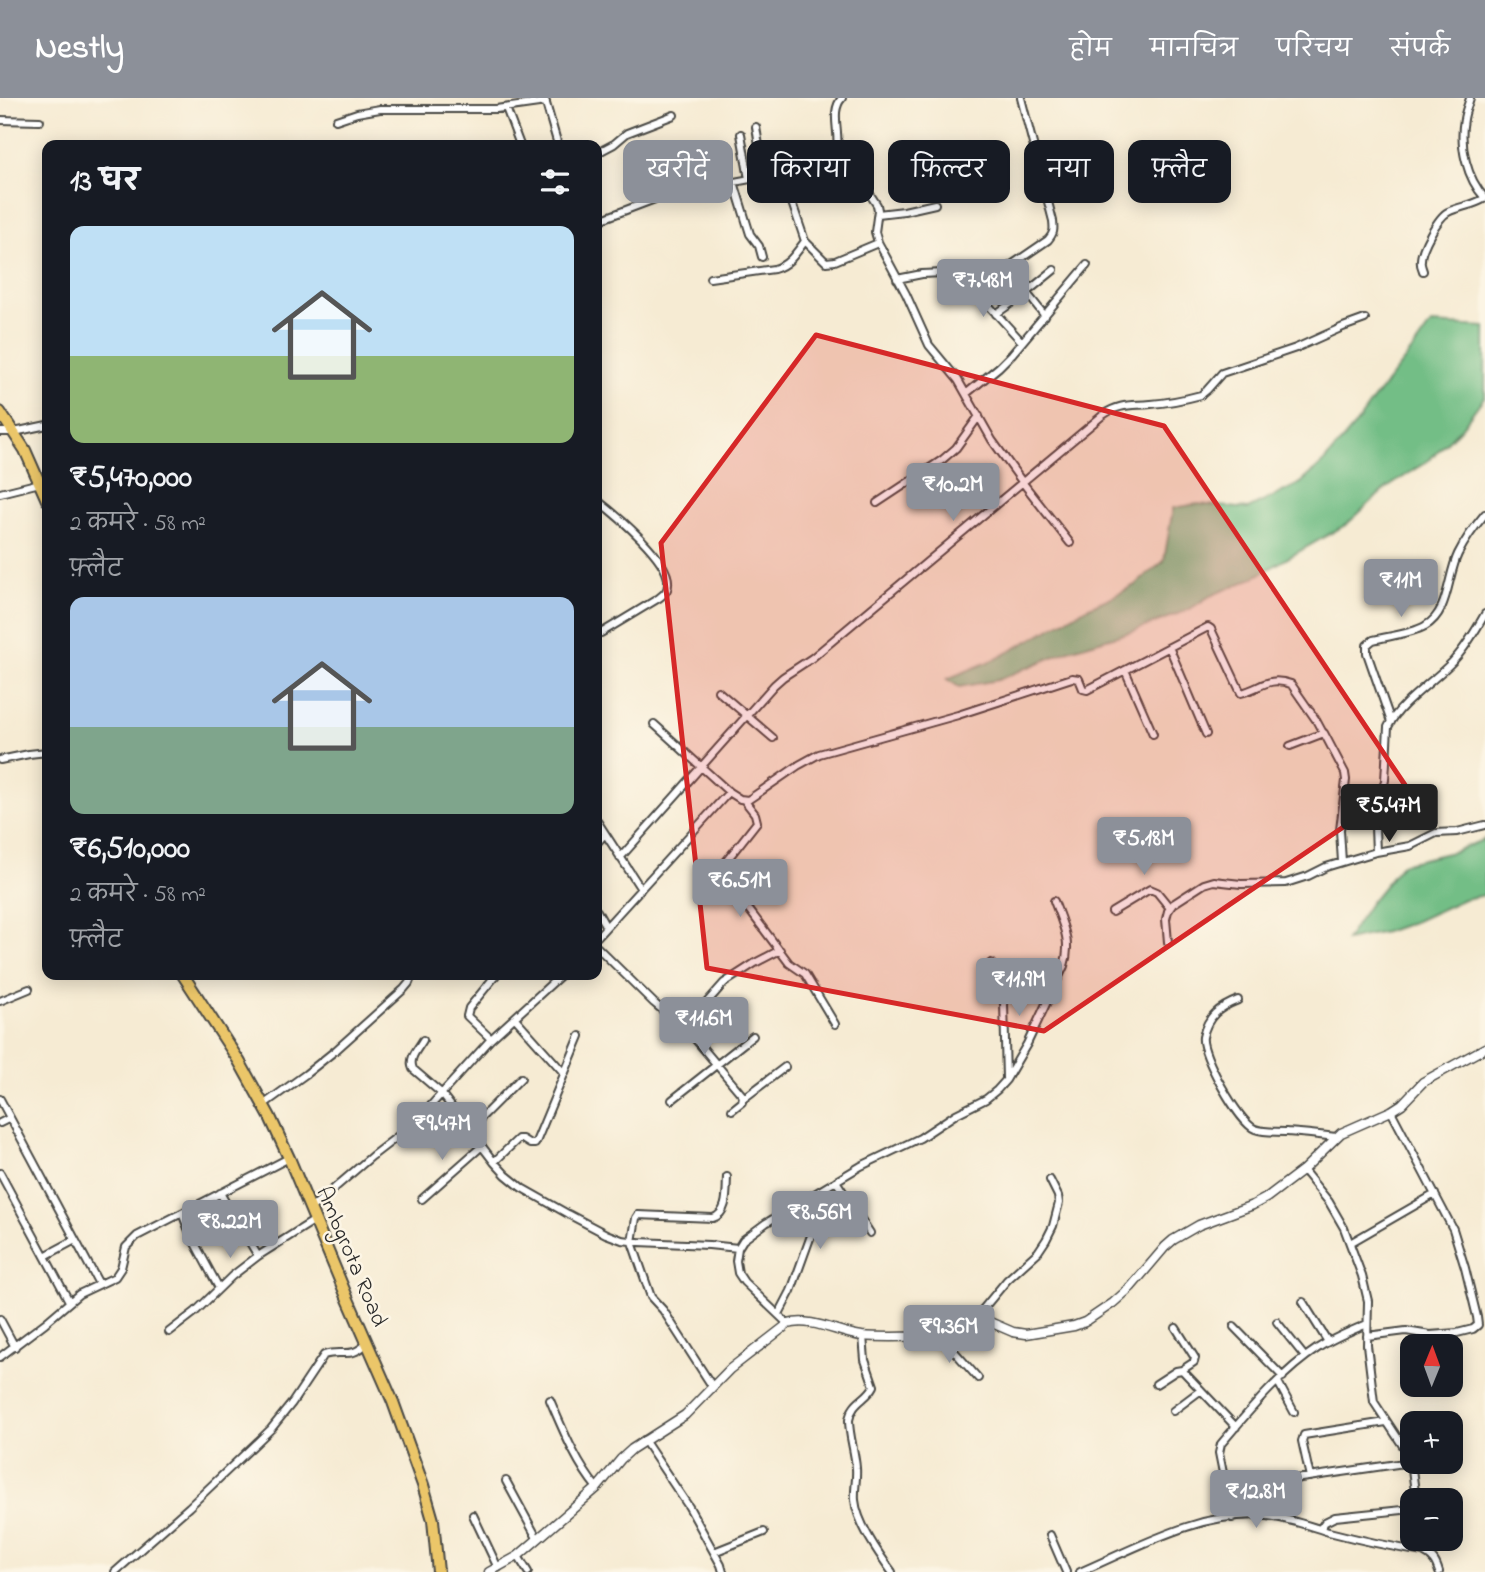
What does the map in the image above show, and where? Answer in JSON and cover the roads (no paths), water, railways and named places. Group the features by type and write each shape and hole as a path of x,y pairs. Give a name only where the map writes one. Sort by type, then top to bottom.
{"main road":[{"path":"0,412 25,450 42,488"},
{"name":"Ambgrota Road","path":"186,980 231,1047 289,1158 393,1402 429,1502 438,1572"}],"street":[{"path":"836,140 835,111 842,98"},
{"path":"897,278 943,273 962,280 971,280 1007,268 1048,240 1054,229 1021,98"},
{"path":"1423,271 1421,256 1442,215 1485,198 1475,186 1463,147 1464,117 1470,98"},
{"path":"336,120 380,109 506,108 545,100 557,140"},
{"path":"506,108 518,140"},
{"path":"602,151 628,133 674,115"},
{"path":"0,120 40,121"},
{"path":"756,127 758,140"},
{"path":"741,134 747,168"},
{"path":"602,216 655,199 747,179"},
{"path":"734,181 750,234 759,246 762,257"},
{"path":"874,200 878,214 875,232 878,243 929,345 967,393 992,440 1070,543"},
{"path":"792,203 805,241 828,263 878,243"},
{"path":"878,214 935,204"},
{"path":"710,278 781,267 791,260 805,241"},
{"path":"967,393 999,367 1087,265"},
{"path":"1007,268 1045,316"},
{"path":"996,314 1054,270"},
{"path":"971,280 981,297 1022,342"},
{"path":"620,858 774,685 812,658 1113,408 1201,395 1222,373 1296,348 1365,319"},
{"path":"877,503 942,460 956,448 979,416"},
{"path":"0,432 42,426"},
{"path":"0,494 40,483"},
{"path":"602,504 628,525 649,548 668,576 666,592 602,633"},
{"path":"1391,722 1367,653 1367,645 1373,640 1418,629 1432,621 1443,603 1458,555 1485,514"},
{"path":"1376,852 1375,827 1385,780 1388,727 1409,702 1455,659 1485,614"},
{"path":"744,800 752,798 819,754 958,715 1072,678 1079,679 1083,689 1087,690 1210,627 1241,693 1268,682 1291,684 1325,735 1342,766 1346,780 1340,830 1342,862"},
{"path":"1169,647 1206,734"},
{"path":"1125,670 1153,734"},
{"path":"718,691 773,738"},
{"path":"654,724 729,792 744,800 755,814 756,826 720,869 718,877 750,911 789,963 805,974 835,1024"},
{"path":"1290,747 1323,733"},
{"path":"0,760 42,753"},
{"path":"602,931 729,792"},
{"path":"1168,942 1166,919 1170,908 1185,895 1210,882 1286,883 1342,862 1410,846 1436,833 1457,832 1485,825"},
{"path":"602,828 641,889"},
{"path":"602,838 606,834"},
{"path":"1112,912 1150,889 1157,892 1170,908"},
{"path":"788,1324 738,1273 736,1261 738,1248 743,1240 836,1181 881,1155 920,1138 998,1090 1027,1044 1068,955 1066,933 1054,901"},
{"path":"602,920 606,927"},
{"path":"685,1027 724,983 780,950"},
{"path":"602,952 654,1003 685,1027 743,1099"},
{"path":"991,963 1004,1003 1006,1080"},
{"path":"263,1105 336,1050 404,989 410,980"},
{"path":"491,1039 467,1013 492,980"},
{"path":"310,1209 415,1123 491,1039 556,980"},
{"path":"0,1001 29,989"},
{"path":"1238,1000 1216,1010 1203,1038 1206,1053 1234,1107 1248,1125 1261,1131 1336,1137"},
{"path":"515,1018 564,1073"},
{"path":"494,1162 518,1139 535,1144 580,1036"},
{"path":"672,1100 753,1036"},
{"path":"423,1040 412,1058 411,1066 441,1093 494,1162 522,1188 606,1234 632,1242 738,1248"},
{"path":"974,1320 985,1320 1013,1332 1026,1334 1085,1322 1131,1287 1173,1240 1199,1225 1266,1198 1303,1170 1336,1137 1391,1111 1423,1083 1485,1048"},
{"path":"732,1110 785,1067"},
{"path":"470,1129 521,1078"},
{"path":"0,1099 99,1284"},
{"path":"1367,1336 1405,1331 1430,1335 1457,1333 1478,1325 1453,1229 1391,1111"},
{"path":"0,1123 10,1118"},
{"path":"422,1199 482,1146"},
{"path":"0,1357 69,1301 110,1280 118,1273 130,1241 289,1158"},
{"path":"1303,1170 1329,1202 1350,1243 1366,1292 1367,1336 1374,1402 1400,1442"},
{"path":"0,1173 69,1301"},
{"path":"712,1386 663,1310 651,1297 632,1242 638,1215 718,1217 724,1207 727,1177"},
{"path":"473,1515 494,1570 518,1556 597,1488 621,1459 644,1440 685,1415 730,1369 788,1324 796,1321 807,1322 863,1336 945,1335 957,1330 974,1320 1007,1280 1046,1240 1059,1203 1050,1180"},
{"path":"836,1181 870,1233"},
{"path":"779,1314 792,1291 813,1230 828,1212 827,1205 818,1192"},
{"path":"220,1193 258,1256"},
{"path":"1350,1243 1435,1194"},
{"path":"182,1213 191,1236 219,1288"},
{"path":"169,1332 258,1256 315,1220"},
{"path":"45,1256 75,1240"},
{"path":"1303,1302 1328,1342"},
{"path":"0,1319 15,1347"},
{"path":"1277,1322 1304,1357"},
{"path":"1232,1518 1219,1449 1221,1444 1304,1357 1328,1342 1367,1324"},
{"path":"1234,1326 1280,1380 1294,1412"},
{"path":"1156,1384 1194,1362 1195,1358 1176,1328"},
{"path":"945,1335 954,1351 978,1378"},
{"path":"863,1336 865,1360 874,1386 872,1391 854,1405 849,1420 856,1466 856,1508 872,1542 892,1572"},
{"path":"115,1572 271,1429 321,1359 328,1353 358,1352 367,1343"},
{"path":"1182,1370 1236,1427"},
{"path":"1173,1411 1201,1390"},
{"path":"550,1400 571,1447 597,1488"},
{"path":"1310,1477 1302,1441 1304,1435 1386,1422"},
{"path":"644,1440 689,1507 723,1572"},
{"path":"1226,1489 1400,1464"},
{"path":"506,1481 537,1538"},
{"path":"1320,1529 1325,1522 1335,1517 1400,1510"},
{"path":"1080,1572 1190,1525 1264,1516 1423,1552 1436,1562 1439,1572"},
{"path":"714,1552 764,1532"},
{"path":"1050,1535 1066,1572"},
{"path":"518,1556 528,1572"}]}
